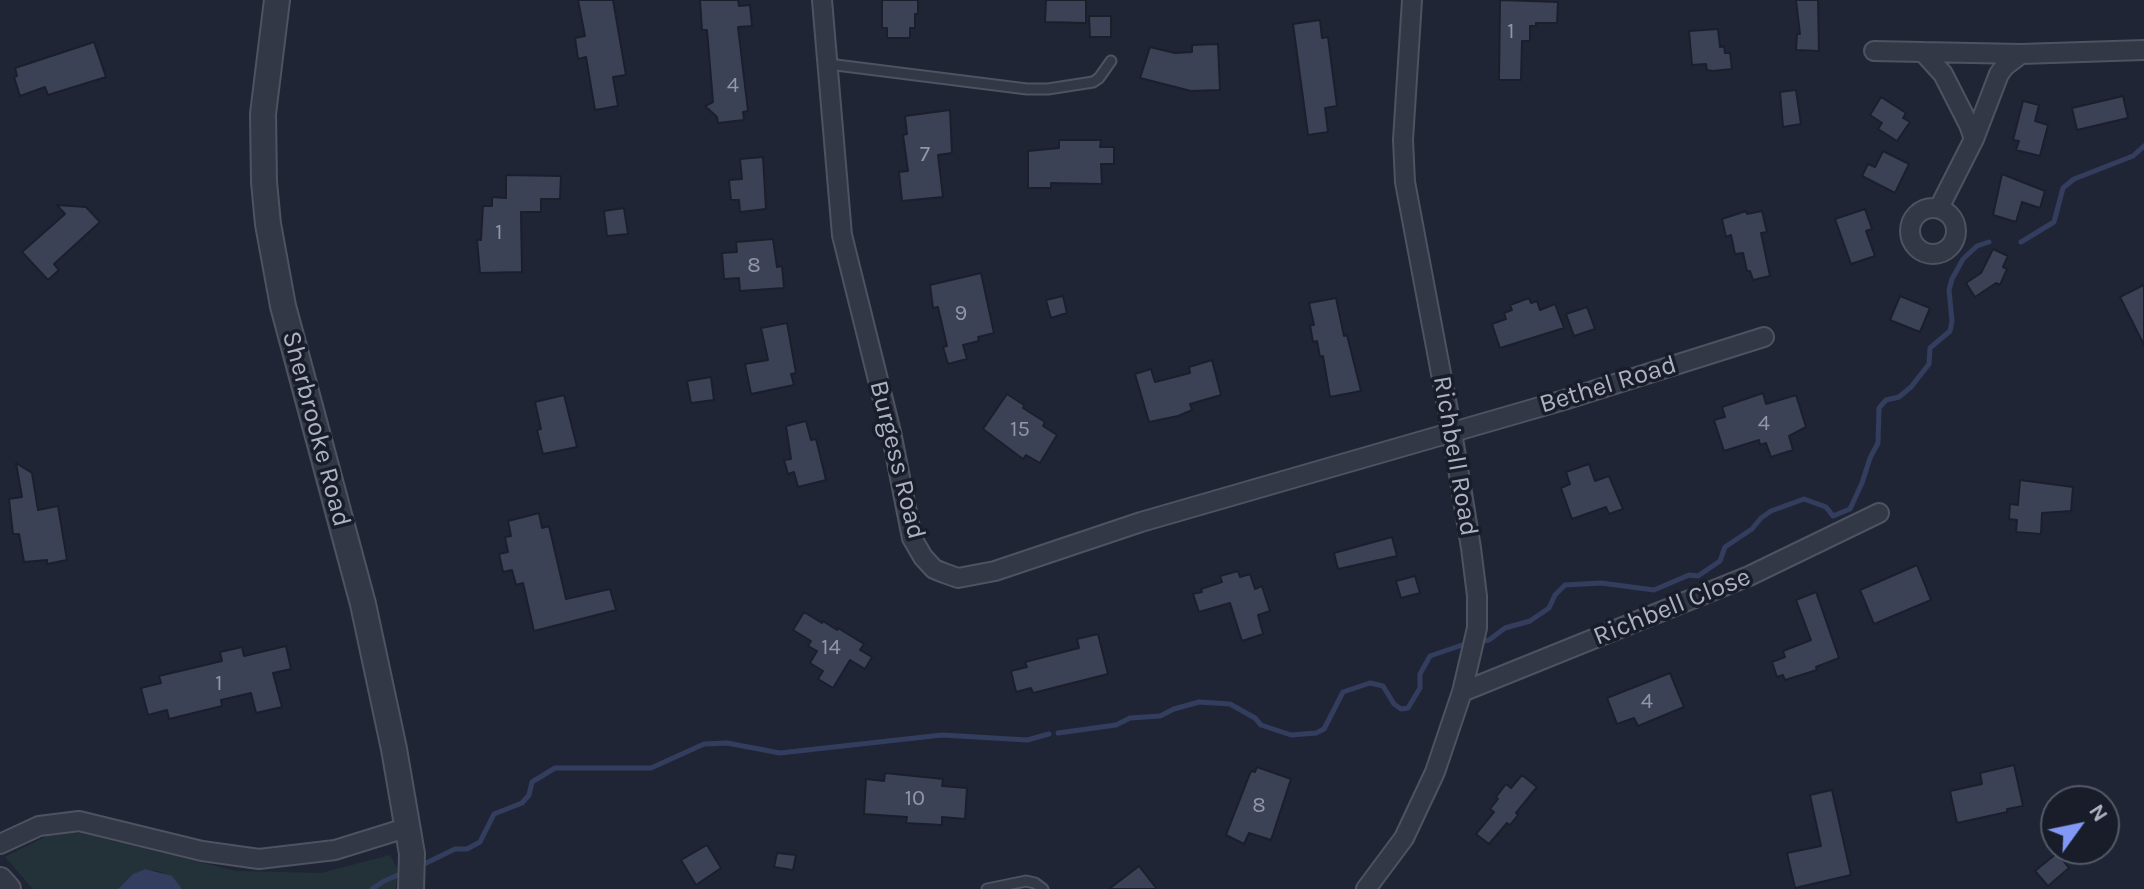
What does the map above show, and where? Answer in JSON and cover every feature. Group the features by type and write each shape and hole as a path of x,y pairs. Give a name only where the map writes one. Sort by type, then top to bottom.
{"street":[{"name":"Sherbrooke Road","path":"277,0 263,114 268,224 287,320 363,604 409,827 411,884"},
{"name":"Burgess Road","path":"822,0 845,247 891,432 912,538 934,569 958,578 995,571 1141,522 1452,432"},
{"name":"Richbell Road","path":"1366,889 1404,838 1435,772 1462,692 1477,628 1477,596 1452,432 1405,182 1403,140 1412,0"},
{"path":"1874,51 2021,54 2144,50"},
{"path":"1923,52 1943,74 1974,139"},
{"path":"1939,208 1974,139 1999,74 2021,54"},
{"name":"Bethel Road","path":"1452,432 1764,337"},
{"name":"Richbell Close","path":"1462,692 1749,576 1879,513"},
{"path":"0,844 39,826 79,821 202,851 259,859 335,850 409,827"}],"lane":[{"path":"828,64 960,82 1048,89 1093,82 1111,61"},
{"path":"987,889 1026,881 1043,889"}],"shaded area":[{"path":"76,832 236,871 321,873 390,855 398,870 396,889 182,889 162,872 145,869 133,874 118,889 33,889 5,857 51,834"}],"water":[{"path":"145,869 172,876 182,889 118,889 133,874"}],"building":[{"path":"578,0 613,0 626,75 613,77 618,106 595,110 586,57 578,59 575,38 585,36"},
{"path":"700,0 738,0 739,6 750,5 752,26 738,27 748,111 743,112 744,120 718,123 717,117 705,106 713,102 707,30 702,30"},
{"path":"882,0 918,0 918,14 915,14 915,28 910,28 910,38 887,38 887,28 882,28"},
{"path":"1046,0 1086,0 1086,23 1045,22"},
{"path":"1500,0 1558,2 1557,23 1530,26 1530,41 1522,41 1521,80 1499,80"},
{"path":"1796,0 1818,0 1819,51 1796,50 1797,34 1800,34"},
{"path":"1089,16 1111,16 1111,37 1090,37"},
{"path":"1320,20 1322,38 1328,37 1337,106 1325,108 1328,132 1308,135 1293,24"},
{"path":"1718,29 1720,47 1724,46 1725,53 1730,53 1732,69 1713,71 1707,70 1706,64 1692,65 1689,31"},
{"path":"94,42 106,77 48,95 45,87 20,96 14,77 17,76 15,68"},
{"path":"1218,44 1220,90 1191,91 1140,78 1150,47 1175,53 1192,52 1192,45"},
{"path":"1796,90 1801,124 1783,127 1780,92"},
{"path":"2123,96 2128,118 2077,130 2072,108"},
{"path":"1881,97 1906,113 1903,118 1910,122 1897,141 1878,129 1882,123 1870,115"},
{"path":"2023,101 2039,105 2035,121 2048,125 2040,156 2016,150 2019,141 2013,140"},
{"path":"950,110 952,153 938,155 943,197 902,201 899,172 908,171 903,135 907,134 905,116"},
{"path":"1059,140 1101,140 1100,147 1114,147 1114,164 1101,164 1102,184 1051,183 1051,188 1028,188 1028,151 1059,148"},
{"path":"1883,151 1909,164 1895,193 1862,176 1868,164 1875,167"},
{"path":"763,157 766,209 740,212 739,200 731,200 729,180 742,179 740,159"},
{"path":"2002,174 2045,191 2040,208 2022,202 2016,222 1993,215"},
{"path":"506,175 561,176 560,199 541,199 541,212 521,212 522,272 480,273 477,239 481,240 483,206 492,206 492,197 506,198"},
{"path":"57,205 86,207 100,222 54,264 59,270 48,280 22,252 65,214"},
{"path":"624,208 628,234 607,236 604,211"},
{"path":"1865,209 1872,229 1866,231 1875,256 1851,264 1835,219"},
{"path":"1746,211 1747,214 1762,211 1767,232 1761,233 1770,276 1753,280 1750,271 1747,271 1743,253 1735,254 1731,235 1726,237 1722,219"},
{"path":"773,239 777,267 782,266 784,288 740,291 739,278 724,279 722,253 737,252 736,242"},
{"path":"1993,249 2008,256 2003,267 2007,269 2000,285 1996,283 1975,297 1966,283 1981,273"},
{"path":"981,273 994,333 963,345 967,359 948,364 943,347 947,346 938,307 933,308 930,285"},
{"path":"2144,285 2144,345 2120,297"},
{"path":"1063,296 1067,313 1051,318 1046,300"},
{"path":"1900,296 1930,308 1920,332 1890,320"},
{"path":"1336,298 1361,391 1330,397 1323,356 1320,357 1317,341 1313,342 1310,325 1314,325 1309,303"},
{"path":"1529,298 1531,303 1537,301 1540,310 1555,304 1564,328 1500,348 1492,324 1506,319 1504,313 1512,310 1510,305"},
{"path":"1587,307 1595,329 1574,336 1566,314"},
{"path":"787,323 796,373 791,374 794,385 751,394 745,364 768,360 761,328"},
{"path":"1212,360 1221,395 1190,404 1192,410 1178,416 1149,422 1135,374 1151,369 1155,382 1190,373 1189,367"},
{"path":"711,377 714,400 691,403 687,381"},
{"path":"1763,393 1766,404 1796,395 1806,427 1789,436 1793,450 1771,457 1766,443 1760,445 1759,440 1724,451 1714,420 1725,417 1722,407"},
{"path":"1007,394 1045,422 1043,426 1057,435 1040,463 1026,455 1023,459 983,429"},
{"path":"564,395 577,447 543,454 535,402"},
{"path":"806,421 811,440 816,439 826,480 798,487 794,472 788,474 784,460 791,459 786,426"},
{"path":"16,463 32,473 38,510 58,506 67,560 47,564 47,560 24,562 19,534 13,534 9,499 22,497"},
{"path":"1589,464 1595,481 1609,476 1623,509 1609,514 1606,507 1572,519 1561,488 1570,484 1566,472"},
{"path":"2020,480 2073,487 2071,511 2042,513 2041,534 2016,532 2017,520 2009,519 2010,504 2018,505"},
{"path":"539,513 542,528 549,526 566,599 610,589 616,610 534,631 523,583 516,585 512,570 503,572 499,554 508,552 505,537 511,536 508,521"},
{"path":"1392,537 1397,556 1338,569 1334,553"},
{"path":"1917,565 1931,600 1874,624 1860,590"},
{"path":"1238,571 1240,577 1250,574 1255,589 1262,586 1270,611 1258,615 1263,634 1242,641 1230,603 1199,612 1193,594 1222,582 1220,576"},
{"path":"1415,576 1420,593 1401,598 1396,581"},
{"path":"1816,592 1839,658 1816,667 1817,670 1785,680 1783,675 1777,677 1772,662 1785,657 1783,651 1811,640 1796,600"},
{"path":"804,612 864,644 860,650 872,657 865,669 850,660 833,688 818,679 823,671 810,663 817,651 808,646 811,641 793,630"},
{"path":"1098,634 1108,674 1033,693 1031,688 1016,692 1011,671 1027,667 1025,662 1079,648 1077,639"},
{"path":"286,646 291,669 273,673 282,707 256,713 251,693 221,700 222,706 169,719 167,710 148,715 141,688 161,683 159,676 222,661 220,652 242,647 244,656"},
{"path":"1670,673 1684,707 1638,726 1634,718 1617,724 1607,698"},
{"path":"2014,765 2023,806 1957,823 1950,791 1982,784 1980,773"},
{"path":"1257,767 1291,779 1271,840 1249,833 1244,844 1226,835 1251,771 1255,772"},
{"path":"885,773 943,779 942,786 967,788 965,819 942,817 942,825 906,823 907,817 864,814 866,779 884,781"},
{"path":"1522,775 1537,787 1510,825 1507,823 1489,844 1476,834 1494,812 1490,809 1506,784 1511,788"},
{"path":"1832,790 1851,875 1795,888 1787,853 1821,846 1810,795"},
{"path":"707,845 721,868 696,885 681,860"},
{"path":"777,853 796,855 793,870 774,867"},
{"path":"2042,865 2067,865 2069,868 2048,886 2035,871"},
{"path":"1139,866 1157,889 1109,889"}],"waterway":[{"path":"2021,242 2054,222 2063,188 2074,179 2133,156 2144,146"},
{"path":"1478,642 1489,640 1505,628 1530,621 1549,608 1555,595 1565,585 1601,583 1654,590 1689,575 1698,576 1720,561 1725,547 1752,529 1761,518 1804,499 1826,507 1833,516 1850,509 1878,443 1879,408 1886,400 1899,397 1911,387 1929,364 1930,348 1950,331 1949,290 1952,279 1963,259 1977,246 1989,242"},
{"path":"1058,733 1116,725 1130,718 1160,716 1199,702 1230,704 1255,718 1261,725 1291,735 1316,733 1324,729 1343,692 1370,683 1383,686 1394,704 1401,709 1408,708 1420,688 1420,674 1430,656 1468,643"},
{"path":"420,866 455,849 467,849 480,842 494,814 522,803 529,795 532,782 555,768 651,768 704,744 727,743 780,753 942,735 1027,740 1049,734"},
{"path":"372,889 403,873"}]}
